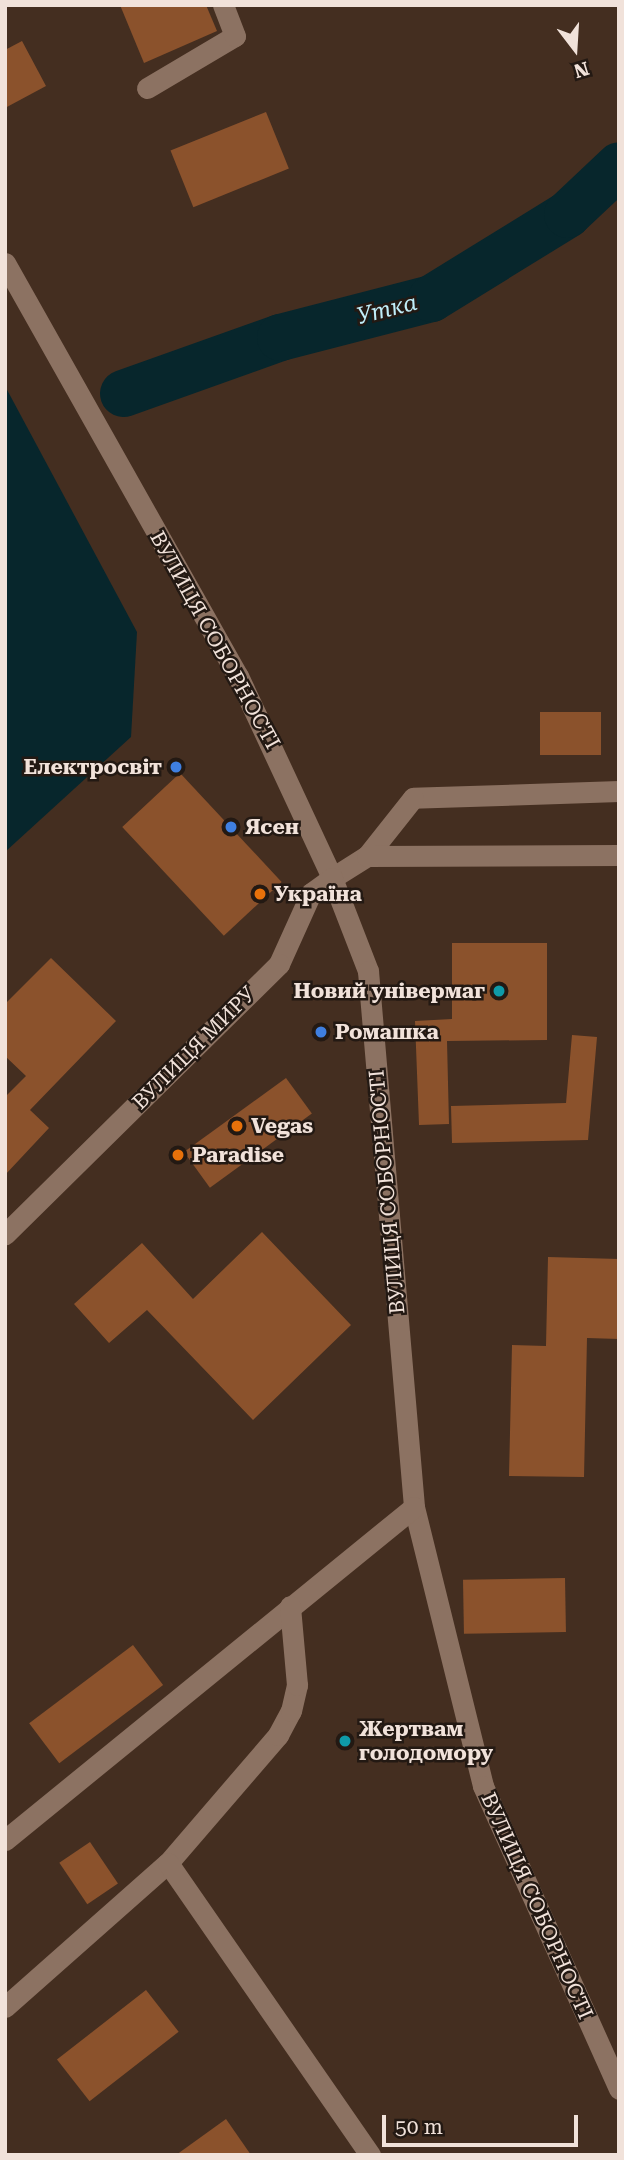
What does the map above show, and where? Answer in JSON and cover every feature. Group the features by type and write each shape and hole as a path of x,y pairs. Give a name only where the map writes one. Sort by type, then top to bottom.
{"street":[{"path":"147,88 235,36 223,5"},
{"name":"ВУЛИЦЯ СОБОРНОСТІ","path":"5,263 238,676 332,878 368,971 414,1507 483,1786 619,2089"},
{"name":"ВУЛИЦЯ МИРУ","path":"5,1234 279,964 311,893 367,856 413,797 619,791"},
{"path":"367,856 619,855"},
{"path":"5,1840 414,1507"},
{"path":"5,2007 168,1863 278,1735 291,1711 297,1685 290,1606"},
{"path":"168,1863 370,2155"}],"water":[{"path":"5,386 137,632 131,737 5,852"}],"building":[{"path":"120,5 206,5 217,31 144,63"},
{"path":"22,41 46,86 5,108 5,50"},
{"path":"266,112 289,169 193,207 171,151"},
{"path":"540,712 601,712 601,755 540,755"},
{"path":"180,773 282,882 224,936 122,827"},
{"name":"Новий універмаг","path":"452,943 547,943 547,1040 447,1041 449,1124 419,1125 415,1021 452,1019"},
{"path":"51,958 116,1021 30,1110 49,1128 5,1175 5,1097 26,1076 5,1056 5,1004"},
{"path":"572,1035 597,1037 588,1140 452,1143 451,1106 566,1103"},
{"path":"286,1078 312,1114 210,1188 184,1152"},
{"path":"262,1232 351,1325 253,1420 147,1310 109,1343 74,1304 142,1243 193,1299"},
{"path":"548,1257 619,1259 619,1339 587,1338 584,1477 509,1476 512,1345 546,1346"},
{"path":"565,1578 566,1632 464,1634 463,1580"},
{"path":"133,1645 163,1685 59,1763 29,1723"},
{"path":"90,1842 118,1883 87,1904 59,1863"},
{"path":"146,1990 179,2032 90,2101 57,2060"},
{"path":"226,2119 251,2155 176,2155"}],"waterway":[{"name":"Утка","path":"123,393 280,337 431,298 567,214 619,165"}],"place":[{"name":"Електросвіт","path":"176,767"},
{"name":"Ясен","path":"231,827"},
{"name":"Україна","path":"260,894"},
{"name":"Новий універмаг","path":"499,991"},
{"name":"Ромашка","path":"321,1032"},
{"name":"Vegas","path":"237,1126"},
{"name":"Paradise","path":"178,1155"},
{"name":"Жертвам голодомору","path":"345,1741"}]}
